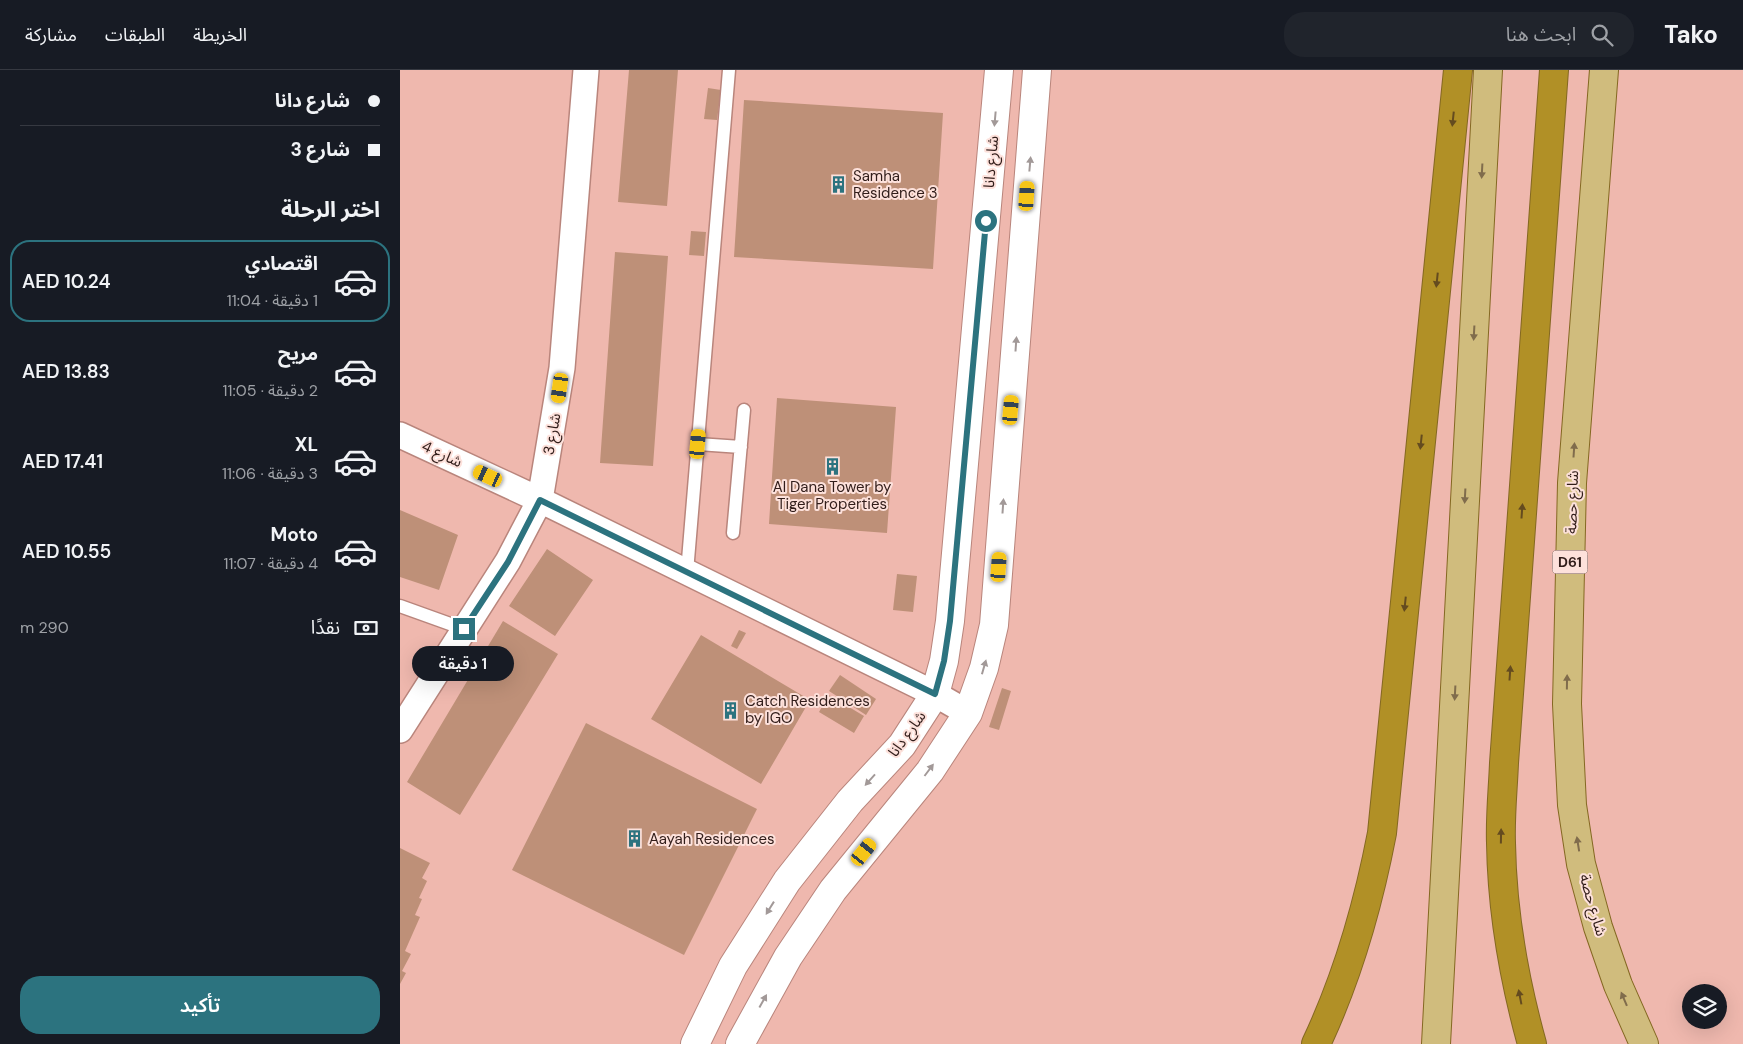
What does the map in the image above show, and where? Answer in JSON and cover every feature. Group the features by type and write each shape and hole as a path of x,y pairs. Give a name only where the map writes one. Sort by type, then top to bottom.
{"highway":[{"path":"1316,1044 1331,1012 1353,953 1370,894 1382,833 1458,70"},
{"path":"1532,1044 1520,1002 1507,923 1501,843 1504,762 1554,70"}],"main road":[{"path":"1436,1044 1488,70"},
{"name":"شارع حصة","path":"1604,70 1572,484 1567,704 1572,805 1581,864 1598,927 1618,985 1644,1044"}],"street":[{"name":"شارع 3","path":"400,730 508,562 540,500 562,368 586,70"},
{"name":"شارع دانا","path":"695,1044 733,966 787,881 850,802 902,745 935,694 944,661 950,621 999,70"},
{"path":"740,1044 788,957 833,890 930,771 968,713 984,668 994,625 1038,70"},
{"name":"شارع 4","path":"400,435 540,500 935,694 968,713"}],"lane":[{"path":"687,572 729,70"},
{"path":"733,533 744,410"},
{"path":"698,444 741,447"},
{"path":"400,606 464,629"}],"building":[{"path":"629,70 678,70 667,206 618,202"},
{"path":"708,88 721,90 717,120 704,119"},
{"name":"Samha Residence 3","path":"744,100 943,113 933,269 734,257"},
{"path":"691,231 706,232 704,256 689,255"},
{"path":"615,252 668,256 653,466 600,463"},
{"name":"Al Dana Tower by Tiger Properties","path":"777,398 896,407 887,533 769,524"},
{"path":"400,510 458,535 439,590 400,577"},
{"path":"547,549 593,580 555,636 509,606"},
{"path":"897,574 917,576 913,612 893,610"},
{"path":"503,621 558,654 460,815 407,782"},
{"path":"739,630 746,633 737,649 731,646"},
{"name":"Catch Residences by IGO","path":"701,635 810,700 761,784 651,719"},
{"path":"840,675 876,699 866,715 829,691"},
{"path":"1002,688 1011,691 999,730 989,727"},
{"path":"829,695 864,716 854,733 819,712"},
{"name":"Aayah Residences","path":"586,723 757,809 684,955 512,870"},
{"path":"400,848 430,863 422,878 427,881 419,898 422,899 415,915 420,917 405,951 411,954 402,971 406,973 400,984"}],"place":[{"name":"Samha Residence 3","path":"839,185"},
{"name":"Al Dana Tower by Tiger Properties","path":"832,466"},
{"name":"Catch Residences by IGO","path":"731,710"},
{"name":"Aayah Residences","path":"635,839"}],"route":[{"path":"464,629 508,562 540,500 935,694 944,661 950,621 986,221"}]}
